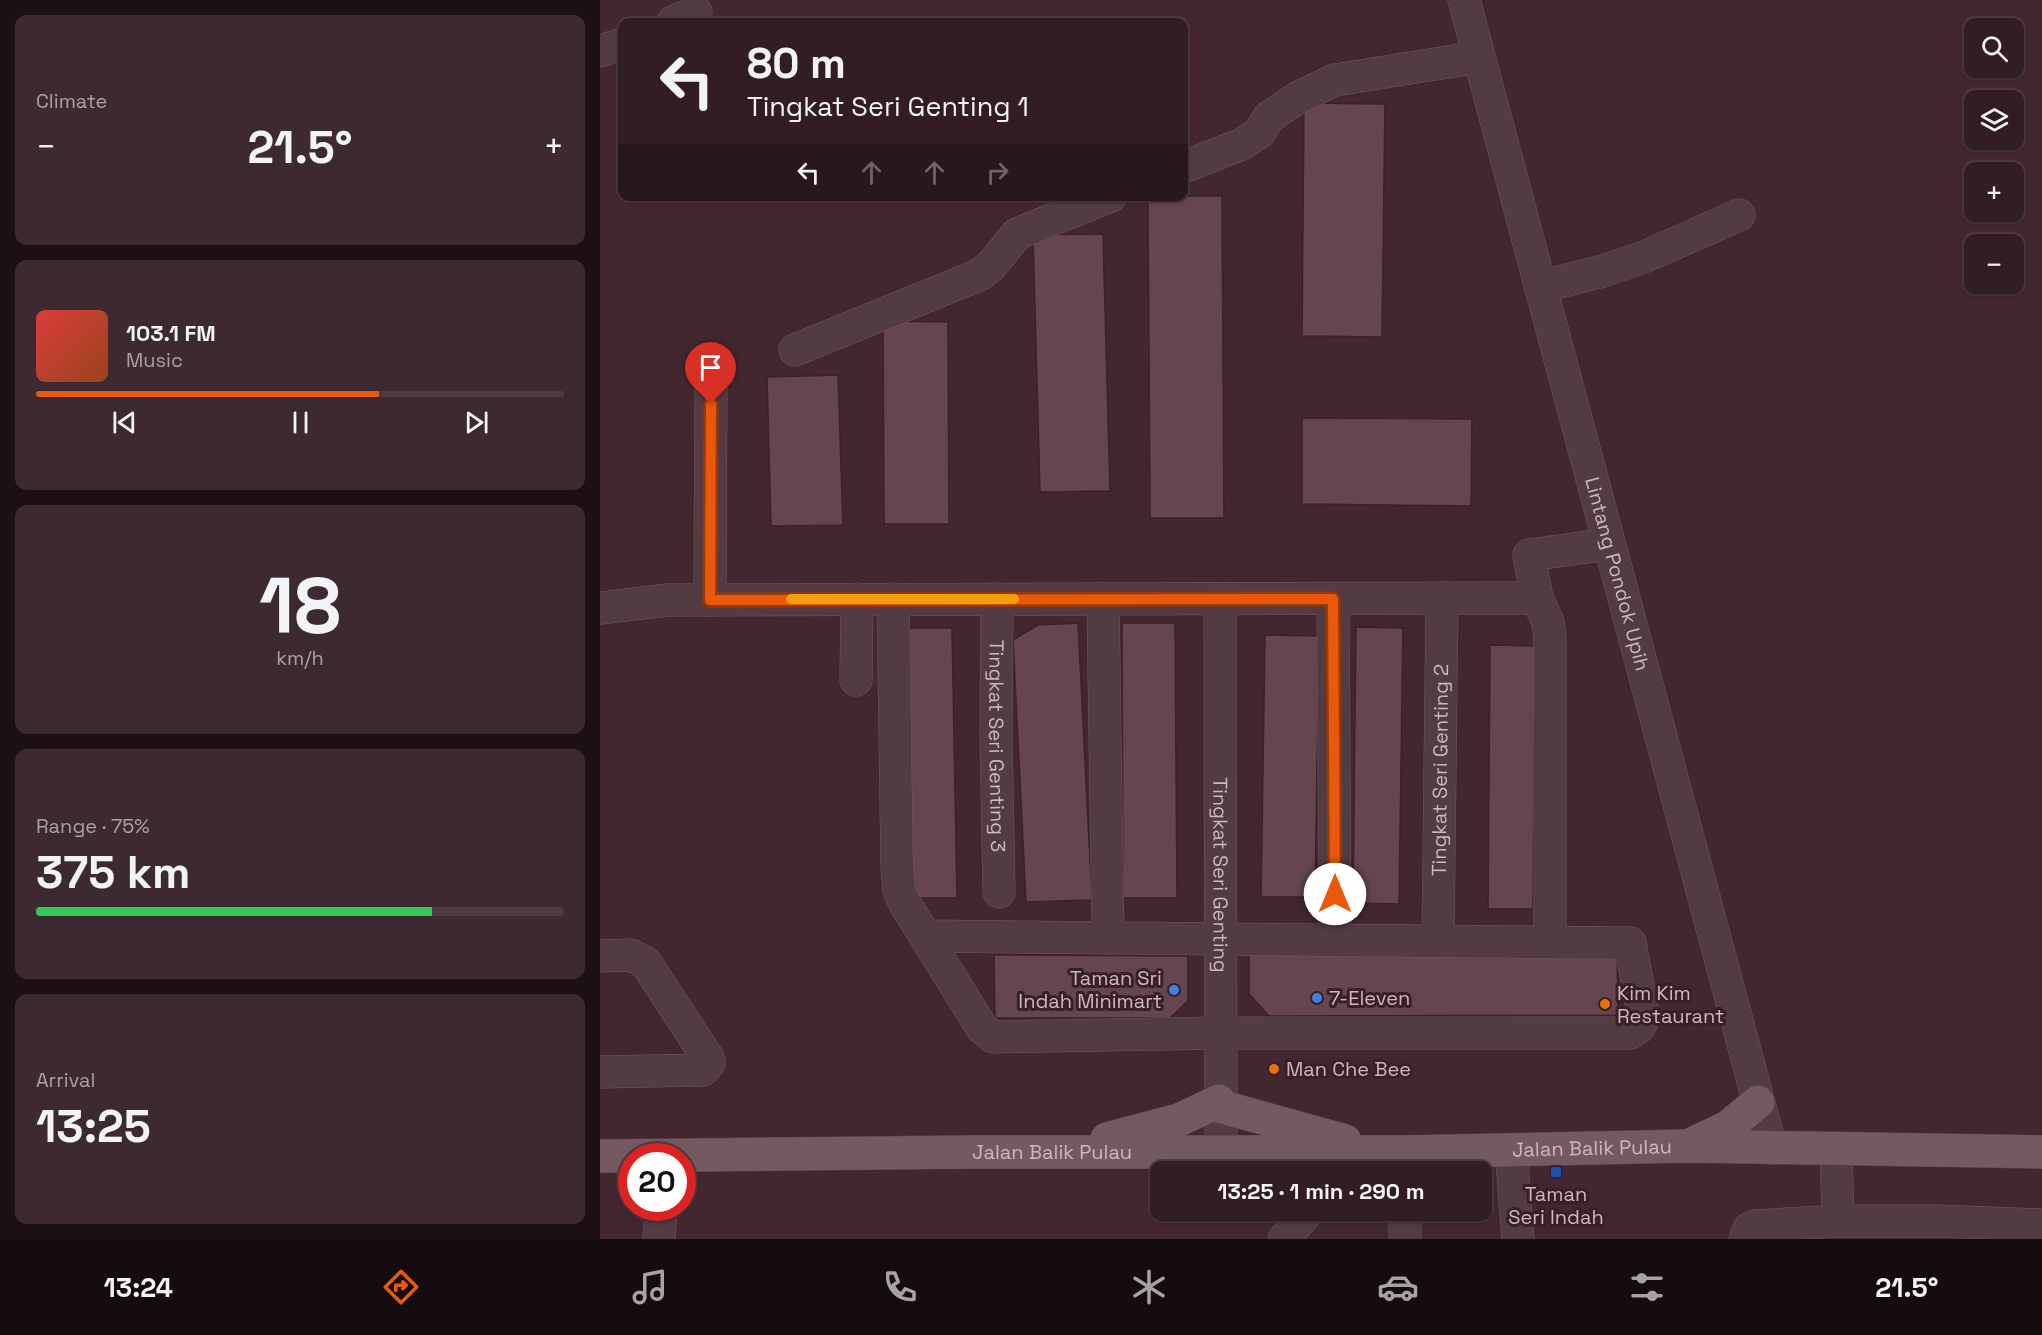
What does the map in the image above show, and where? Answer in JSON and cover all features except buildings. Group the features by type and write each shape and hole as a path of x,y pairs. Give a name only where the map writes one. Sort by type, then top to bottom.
{"main road":[{"path":"1687,1146 1728,1127 1758,1102"},
{"path":"1055,1152 1179,1120 1219,1104 1375,1160"},
{"name":"Jalan Balik Pulau","path":"696,1156 1221,1152 1375,1160 1511,1150 1687,1146 2042,1152"},
{"name":"Jalan Balik Pulau","path":"600,1156 618,1156"}],"street":[{"name":"Lintang Pondok Upih","path":"1464,0 1771,1148"},
{"path":"600,51 618,45"},
{"path":"1188,165 1242,144 1259,133 1269,117 1299,97 1335,80 1479,57"},
{"path":"795,350 979,275 991,266 1017,234 1099,201"},
{"path":"1540,287 1603,271 1644,257 1739,215"},
{"path":"710,600 711,382"},
{"path":"1550,942 1550,639 1548,622 1537,598 1529,555 1608,544"},
{"name":"Tingkat Seri Genting 2","path":"1438,941 1442,598"},
{"path":"600,609 667,600 1537,598"},
{"path":"856,680 857,599"},
{"path":"893,599 899,890 925,936 982,1028 993,1037 1220,1033 1630,1033 1638,1028 1644,1018 1630,942 925,936"},
{"name":"Tingkat Seri Genting 3","path":"997,599 996,735 999,892"},
{"path":"1103,599 1108,938"},
{"name":"Tingkat Seri Genting","path":"1220,599 1219,1104 1221,1152"},
{"path":"1333,599 1335,940"},
{"path":"600,956 631,955 646,963 708,1058 709,1063 703,1070 600,1072"},
{"path":"1836,1148 1838,1221"},
{"path":"1511,1150 1518,1239"},
{"path":"659,1239 660,1221"},
{"path":"1284,1239 1300,1221"},
{"path":"1405,1221 1405,1239"},
{"path":"1745,1239 1749,1229 1755,1226 1838,1221 1937,1230 2042,1226"}],"slow traffic":[{"path":"791,599 1014,599"}],"place":[{"name":"Taman Sri Indah Minimart","path":"1174,990"},
{"name":"7-Eleven","path":"1317,998"},
{"name":"Kim Kim Restaurant","path":"1605,1004"},
{"name":"Man Che Bee","path":"1274,1069"},
{"name":"Taman Seri Indah","path":"1556,1172"}],"route":[{"path":"711,404 710,600 1333,599 1335,894"}]}
